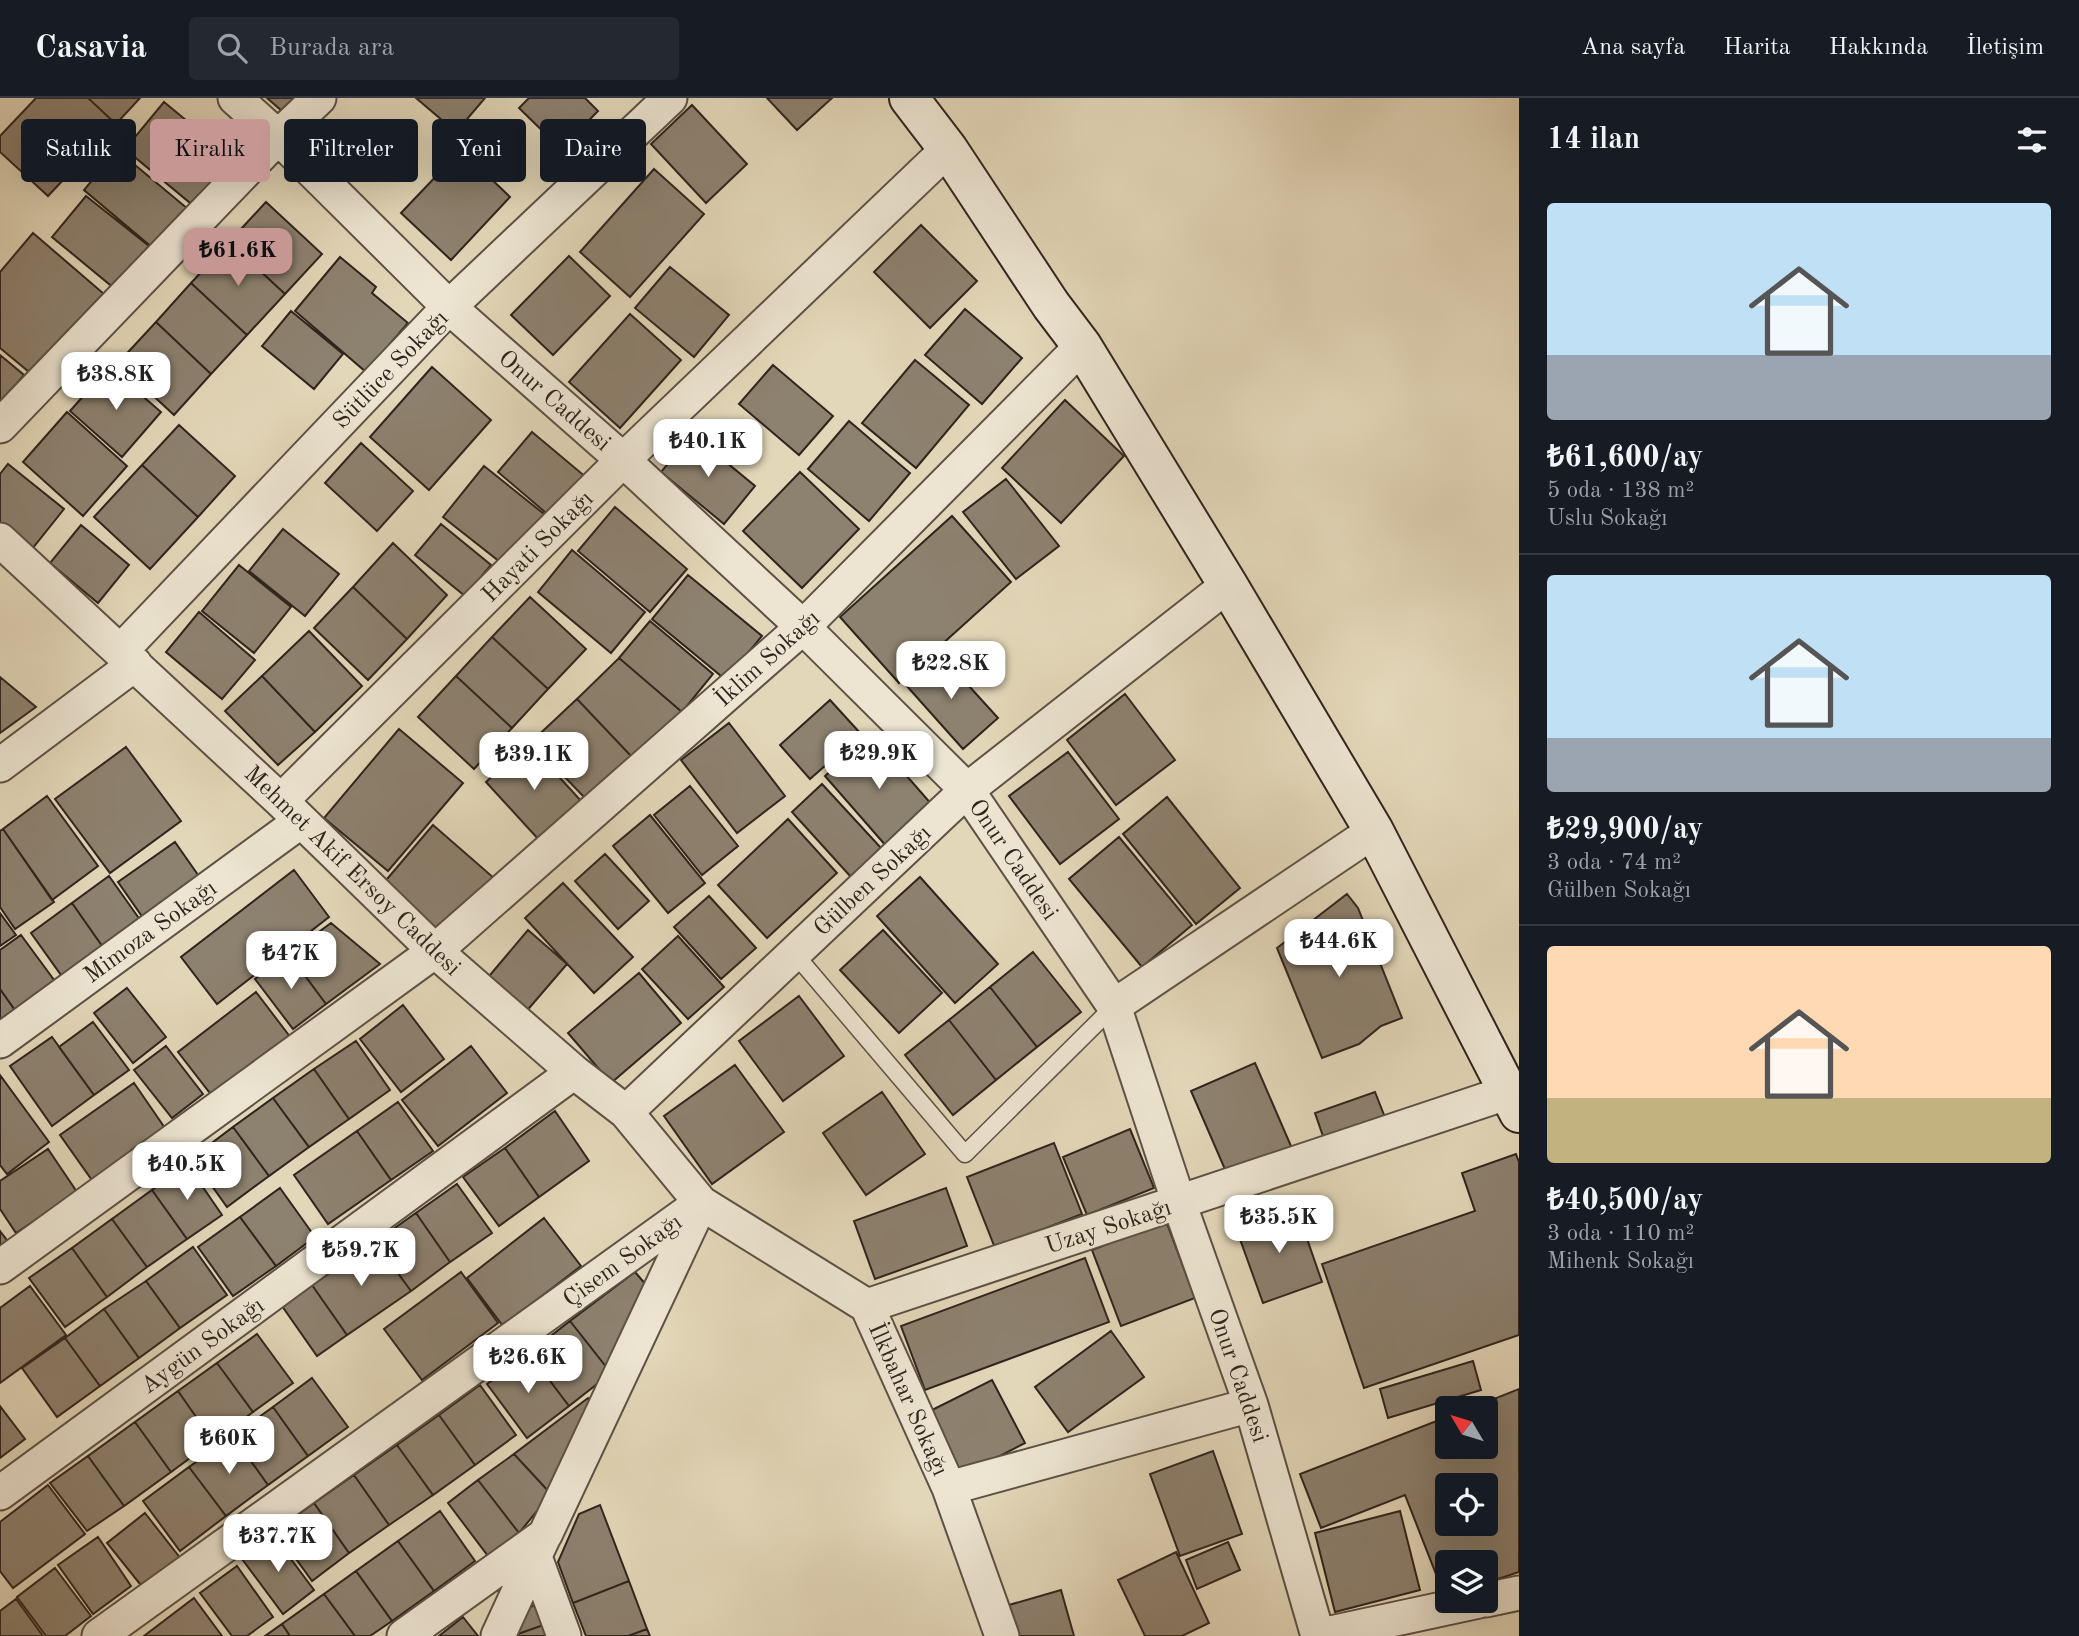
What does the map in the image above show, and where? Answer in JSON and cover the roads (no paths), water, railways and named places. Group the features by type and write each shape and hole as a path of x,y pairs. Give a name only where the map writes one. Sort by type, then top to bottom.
{"main road":[{"path":"909,98 948,149 1051,305 1082,346 1228,585 1374,831 1514,1103"}],"street":[{"name":"Onur Caddesi","path":"235,98 278,137 449,307 623,460 803,627 967,790 1114,1006 1179,1203 1251,1405 1318,1636"},
{"path":"0,426 278,137 319,98"},
{"name":"Sütlüce Sokağı","path":"0,765 128,657 449,307 670,98"},
{"name":"Hayati Sokağı","path":"291,811 623,460 948,149"},
{"name":"İklim Sokağı","path":"0,1267 435,951 803,627 1082,346"},
{"name":"Mehmet Akif Ersoy Caddesi","path":"0,540 291,811 435,951 574,1072 626,1112 701,1203"},
{"name":"Gülben Sokağı","path":"626,1112 967,790 1228,585"},
{"name":"Mimoza Sokağı","path":"0,1041 291,811"},
{"path":"1114,1006 1374,831"},
{"name":"Aygün Sokağı","path":"0,1493 574,1072"},
{"name":"Uzay Sokağı","path":"867,1306 1179,1203 1514,1103"},
{"path":"498,1636 701,1203"},
{"name":"İlkbahar Sokağı","path":"701,1203 867,1306 949,1488 1002,1636"},
{"name":"Çisem Sokağı","path":"99,1636 701,1203"},
{"path":"949,1488 1251,1405"},
{"path":"404,1636 540,1546"},
{"path":"540,1546 564,1636"},
{"path":"1498,1597 1519,1592"},
{"path":"1318,1636 1435,1611"}],"lane":[{"path":"794,953 965,1154 1114,1006"}]}
